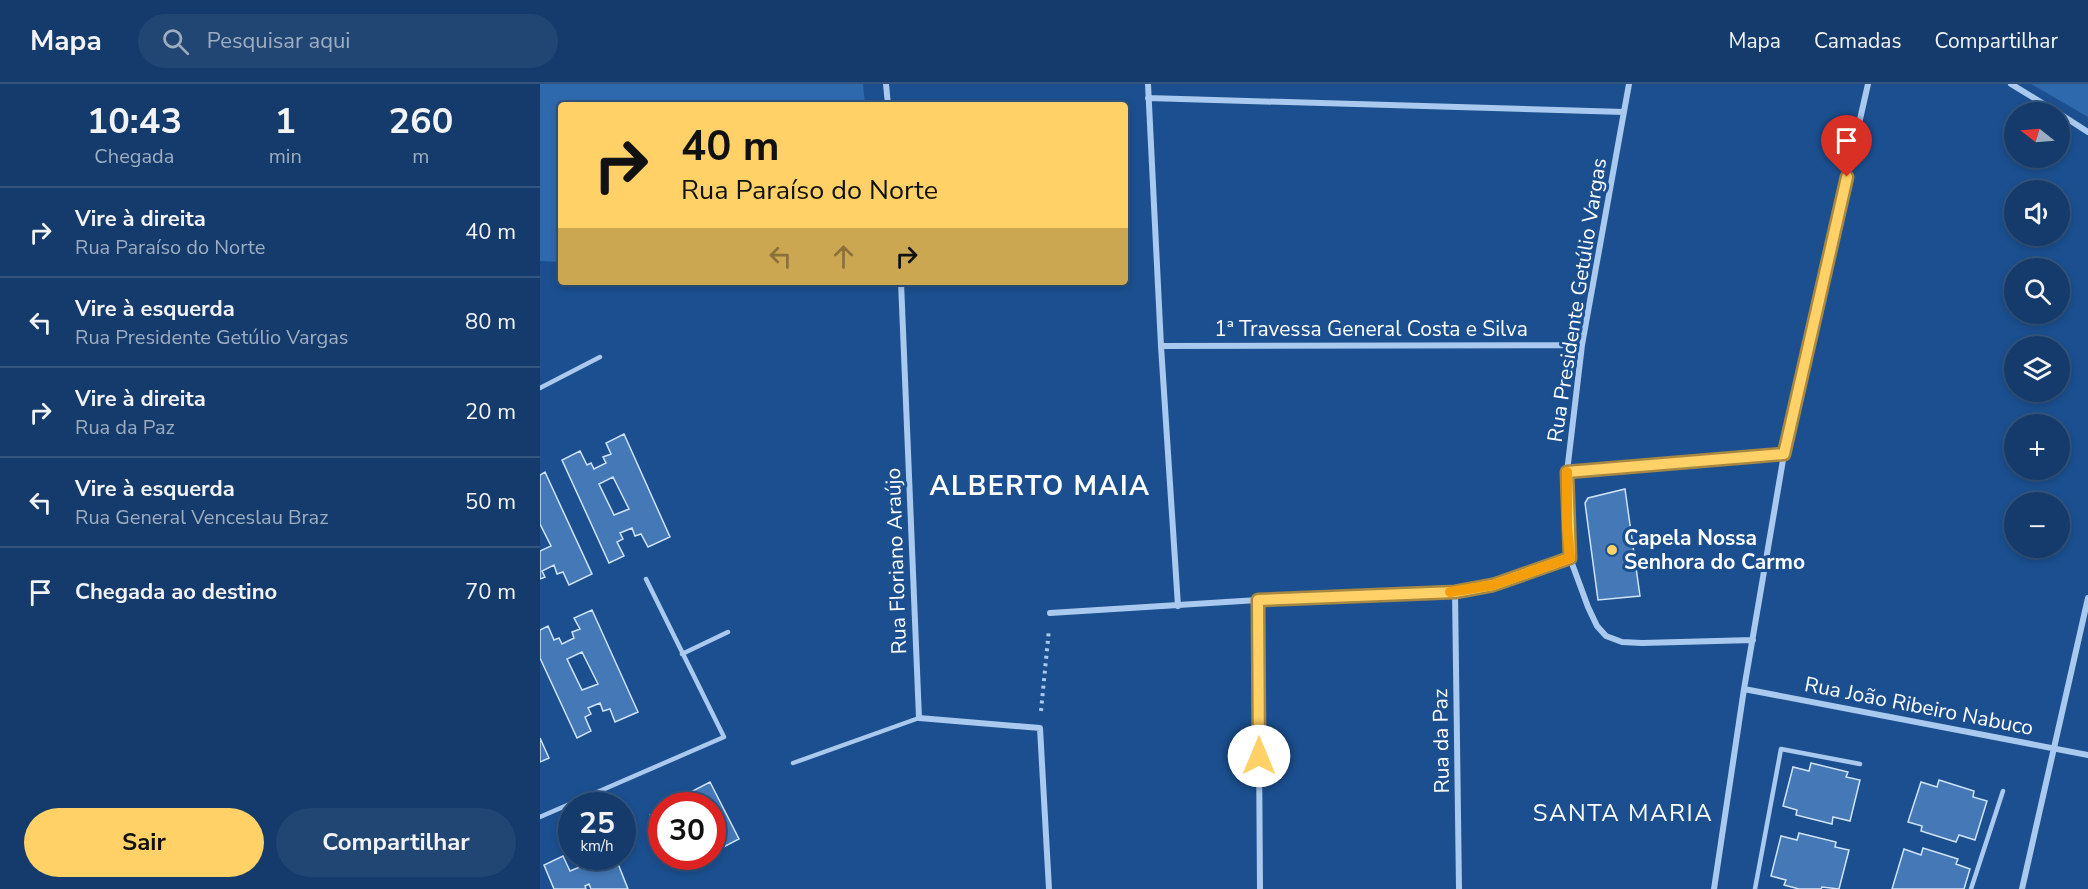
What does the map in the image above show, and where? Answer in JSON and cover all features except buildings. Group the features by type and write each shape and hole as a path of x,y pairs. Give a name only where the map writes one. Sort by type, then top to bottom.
{"street":[{"path":"1148,84 1161,346 1178,606"},
{"name":"Rua Presidente Getúlio Vargas","path":"1629,84 1582,345 1567,472 1570,558 1588,607 1597,626 1606,636 1622,642 1642,643 1753,640"},
{"path":"1714,889 1744,689 1784,454 1868,84"},
{"path":"2011,84 2040,102"},
{"path":"886,87 888,102"},
{"path":"1148,98 1624,112"},
{"path":"2070,121 2088,132"},
{"name":"Rua Floriano Araújo","path":"901,285 919,718"},
{"name":"1ª Travessa General Costa e Silva","path":"1161,346 1582,345"},
{"path":"1567,472 1784,454"},
{"path":"1050,614 1258,600 1455,592 1493,585 1570,558"},
{"name":"Rua da Paz","path":"1455,592 1459,889"},
{"path":"2022,889 2088,598"},
{"path":"1258,600 1260,889"},
{"name":"Rua João Ribeiro Nabuco","path":"1744,689 2088,755"},
{"path":"919,718 1040,728 1049,889"}],"lane":[{"path":"540,387 600,357"},
{"path":"540,818 724,737 646,579"},
{"path":"682,654 728,632"},
{"path":"793,763 919,718"},
{"path":"1755,889 1781,749 1860,764"},
{"path":"1971,889 2003,791"}],"path":[{"path":"1040,728 1050,614"}],"shaded area":[{"path":"540,84 863,84 865,102 558,102 558,262 540,261"},
{"path":"2031,84 2088,84 2088,117 2070,107 2070,102 2062,102"}],"slow traffic":[{"path":"1450,592 1493,585 1570,558 1567,526 1567,472"}],"place":[{"name":"Capela Nossa Senhora do Carmo","path":"1612,550"}],"district":[{"name":"ALBERTO MAIA","path":"1040,486"},
{"name":"SANTA MARIA","path":"1623,813"}],"route":[{"path":"1259,756 1258,600 1455,592 1493,585 1570,558 1567,526 1567,472 1784,454 1847,177"}]}
